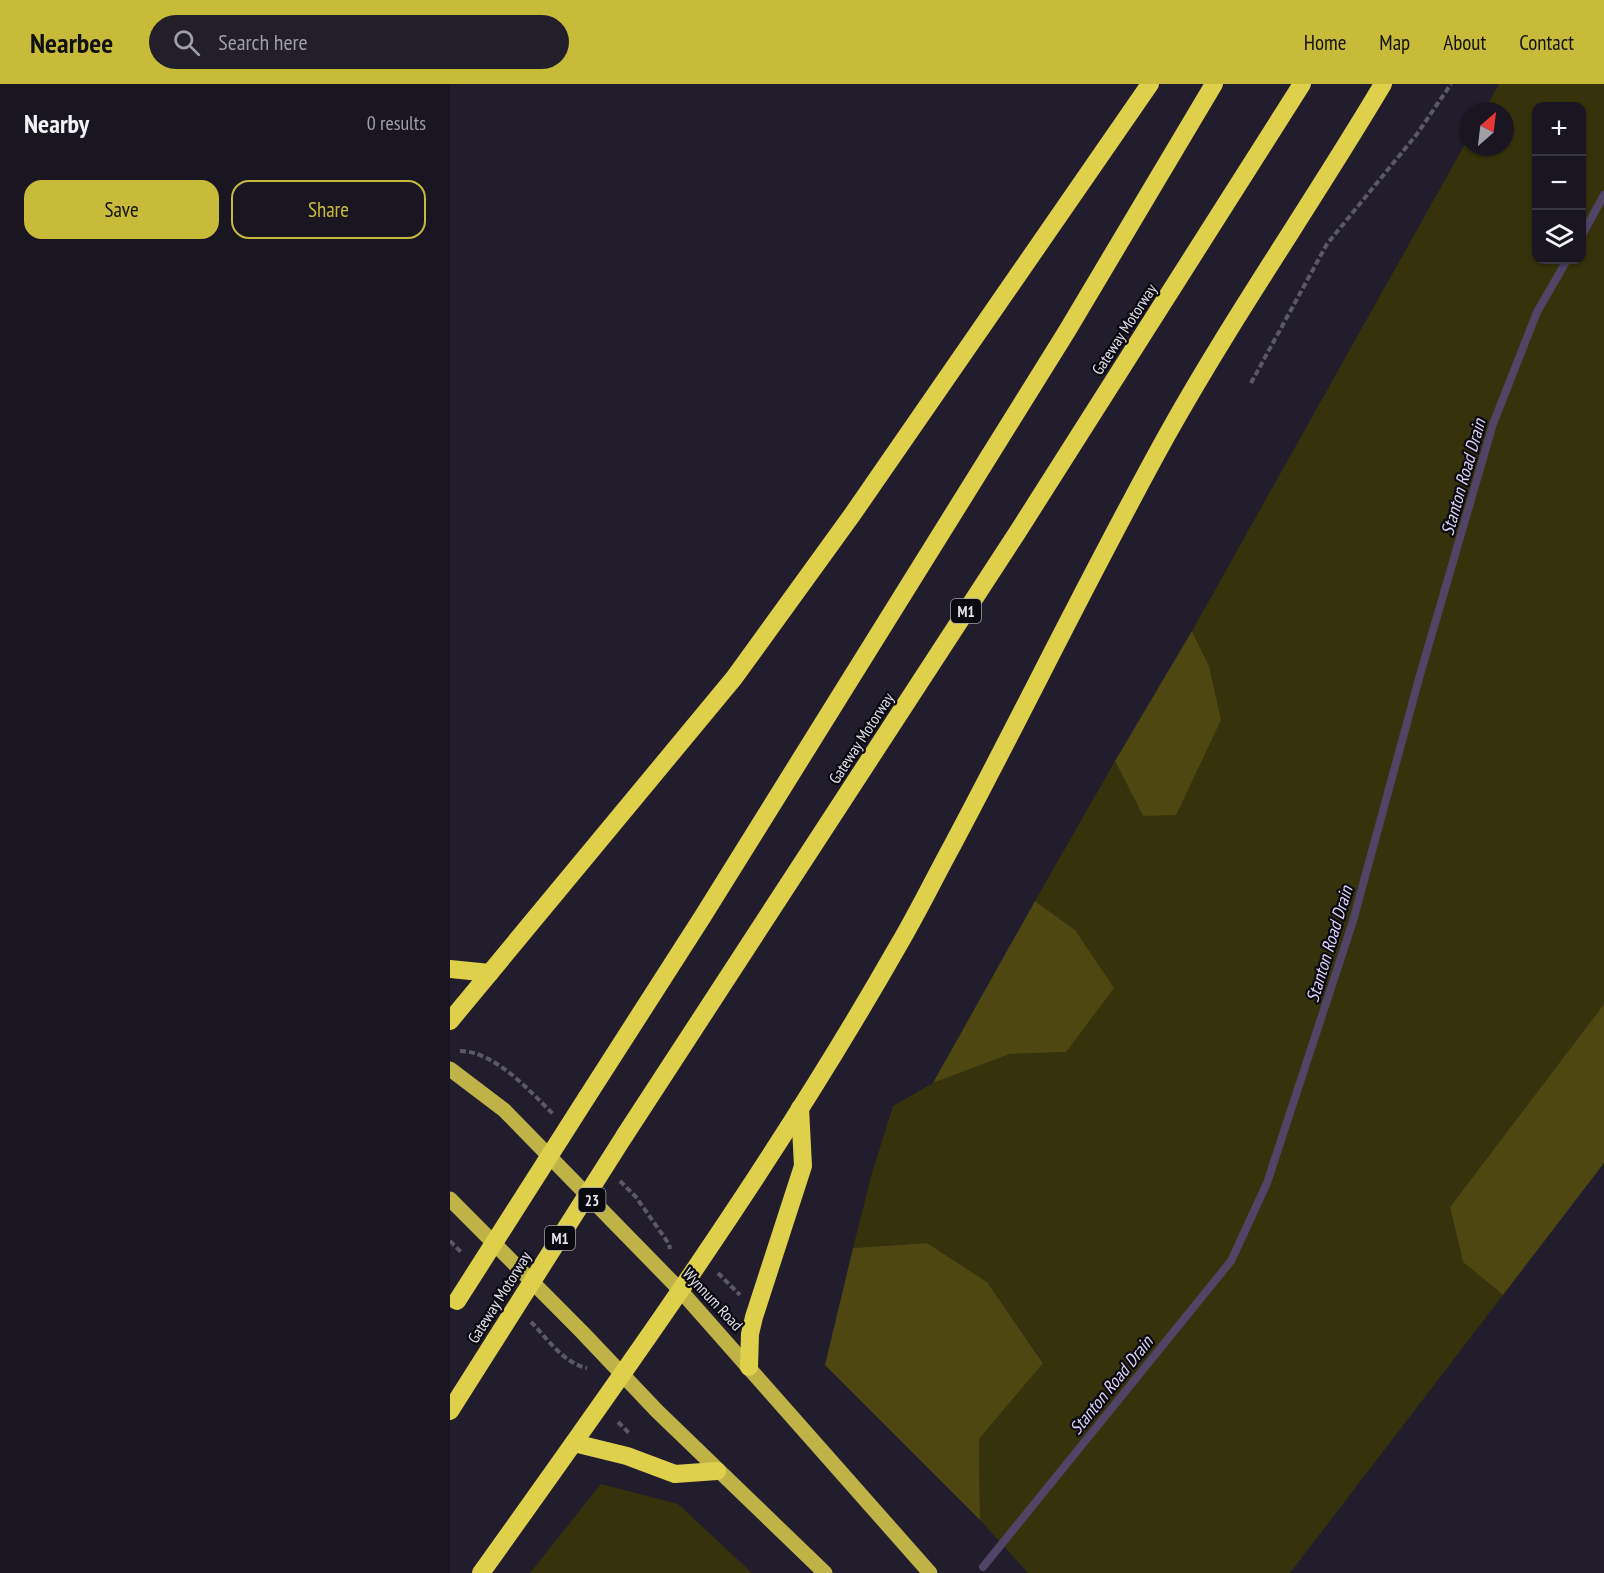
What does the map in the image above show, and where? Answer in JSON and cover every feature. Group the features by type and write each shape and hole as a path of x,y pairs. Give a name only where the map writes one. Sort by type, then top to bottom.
{"highway":[{"path":"450,1021 734,678 852,515 1150,84"},
{"name":"Gateway Motorway","path":"454,1306 703,916 1042,372 1214,84"},
{"name":"Gateway Motorway","path":"450,1411 625,1135 1011,543 1302,84"},
{"path":"481,1573 680,1290 800,1108 899,946 1167,435 1218,348 1346,147 1383,84"},
{"path":"450,969 490,973"},
{"path":"749,1367 750,1334 754,1317 803,1166 800,1108"},
{"path":"574,1443 627,1456 675,1474 717,1471"}],"main road":[{"name":"Wynnum Road","path":"450,1069 504,1110 680,1290 930,1573"},
{"path":"450,1199 717,1471 825,1573"}],"path":[{"path":"1251,383 1327,244 1417,134 1450,84"},
{"path":"718,1273 742,1298"}],"shaded area":[{"path":"1499,84 1604,84 1604,1004 1450,1207 1463,1262 1503,1295 1290,1573 1028,1573 980,1520 979,1439 1043,1362 987,1282 927,1243 853,1248 872,1173 893,1106 933,1083 1010,1054 1066,1052 1075,930 1035,901 1115,761 1143,816 1209,666 1192,631 1460,153 1460,156 1514,156 1514,102 1489,102"},
{"path":"1192,631 1209,666 1221,720 1176,815 1143,816 1115,761"},
{"path":"1035,901 1075,930 1114,988 1066,1052 1010,1054 933,1083"},
{"path":"1604,1004 1604,1163 1503,1295 1463,1262 1450,1207"},
{"path":"927,1243 987,1282 1043,1363 979,1439 980,1520 825,1365 853,1248"},
{"path":"601,1484 678,1504 752,1573 530,1573"}],"waterway":[{"name":"Stanton Road Drain","path":"1586,228 1604,195"},
{"name":"Stanton Road Drain","path":"983,1567 1231,1261 1267,1183 1353,921 1420,675 1493,424 1537,312 1565,264"}]}
